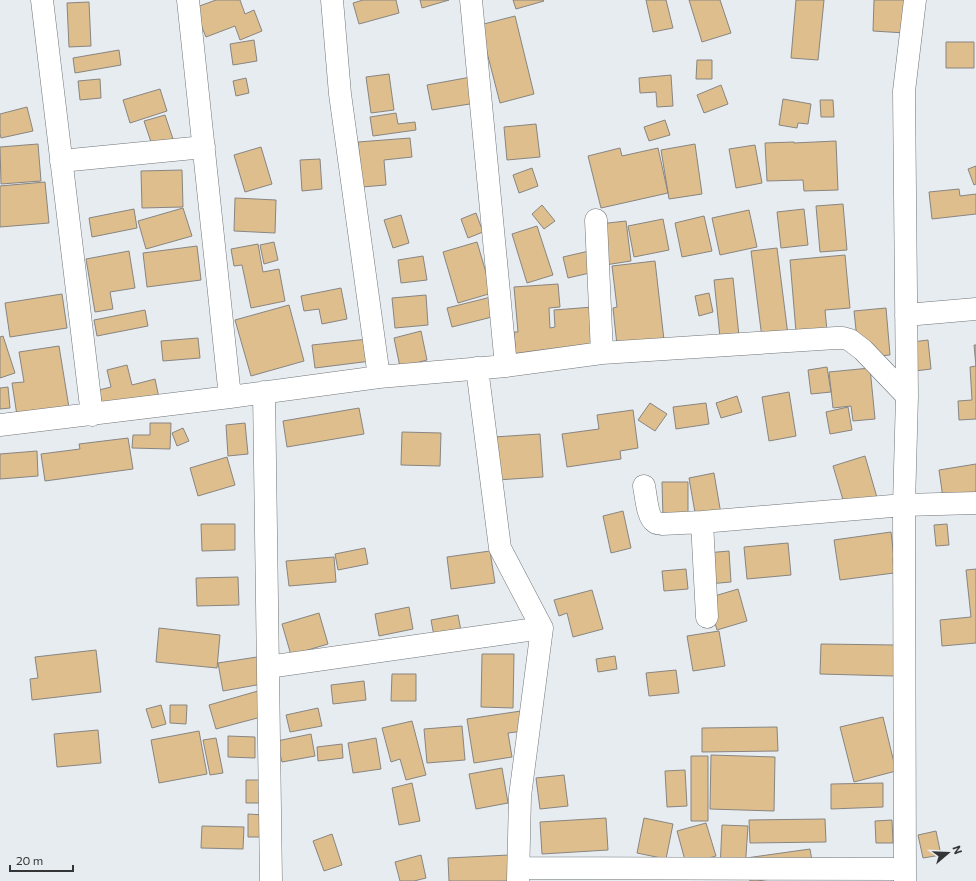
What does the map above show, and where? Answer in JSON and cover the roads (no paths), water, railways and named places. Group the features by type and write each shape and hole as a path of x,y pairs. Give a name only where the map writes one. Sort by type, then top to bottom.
{"street":[{"path":"42,0 92,415"},
{"path":"188,0 230,397"},
{"path":"332,0 340,94 379,377"},
{"path":"471,0 506,366"},
{"path":"477,368 500,548 542,628 520,796 518,874 905,875 904,505 907,396 904,91 915,0"},
{"path":"61,161 204,147"},
{"path":"596,220 602,353"},
{"path":"906,315 976,309"},
{"path":"0,425 92,415 379,377 506,366 602,353 843,338 850,340 863,350 907,396"},
{"path":"264,392 271,881"},
{"path":"644,486 651,517 655,522 662,524 904,505 976,503"},
{"path":"702,522 707,617"},
{"path":"268,667 542,628"}]}
